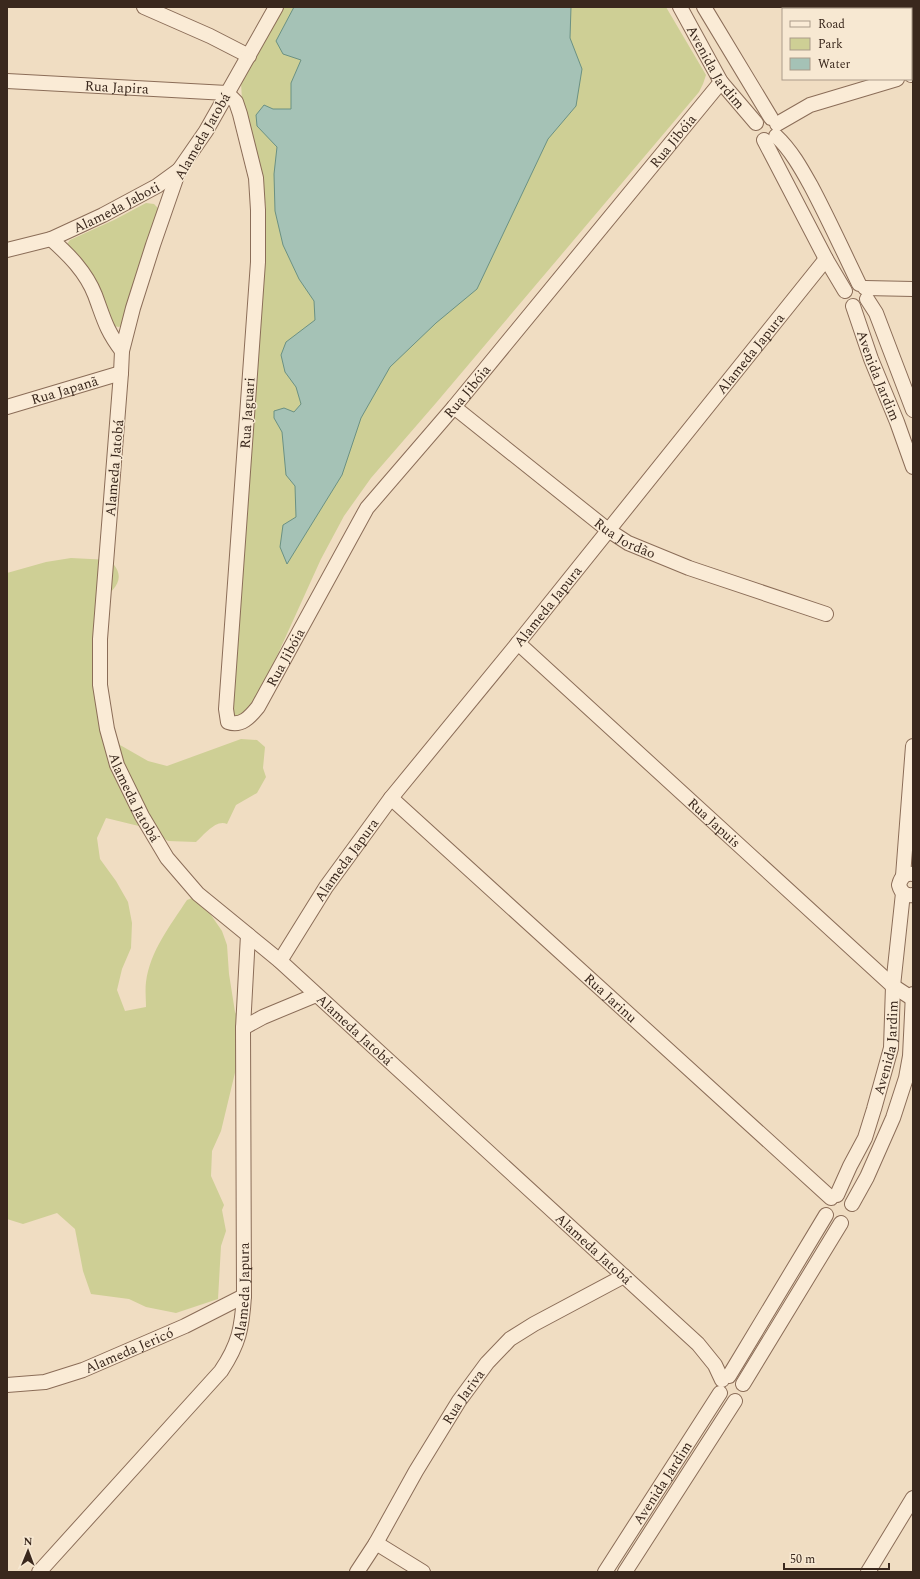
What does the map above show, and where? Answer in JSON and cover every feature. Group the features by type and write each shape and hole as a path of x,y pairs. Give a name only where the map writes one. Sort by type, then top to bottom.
{"street":[{"path":"144,7 210,36 249,56"},
{"name":"Alameda Jatobá","path":"276,7 206,131 179,170 152,245 122,351 100,639 100,686 107,728 117,765 142,816 168,858 198,894 280,961 698,1344 715,1365 724,1383"},
{"name":"Avenida Jardim","path":"680,7 721,82 756,123 755,132 757,136 772,129"},
{"name":"Avenida Jardim","path":"704,7 772,129 826,259 845,290"},
{"path":"772,129 810,105 894,80"},
{"name":"Rua Japira","path":"7,81 228,93"},
{"name":"Rua Jibóia","path":"244,721 258,707 367,508 454,407 721,82"},
{"name":"Rua Jaguari","path":"228,93 236,102 240,114 256,178 258,210 258,262 226,709 228,722 233,724 244,721"},
{"name":"Avenida Jardim","path":"772,129 802,170 876,313 913,410"},
{"name":"Alameda Jaboti","path":"7,250 51,239 103,215 157,186 179,170"},
{"name":"Alameda Jaboti","path":"51,239 70,256 82,271 95,294 103,321 111,337 122,351"},
{"name":"Alameda Japura","path":"280,961 326,887 391,798 518,643 826,259"},
{"path":"864,290 864,303 858,306 853,306 845,300 845,290 850,284 864,290 913,289"},
{"name":"Avenida Jardim","path":"853,306 871,359 897,422 913,467"},
{"name":"Rua Japanã","path":"7,407 121,373"},
{"name":"Rua Jordão","path":"454,407 608,530 628,543 689,568 826,614"},
{"name":"Rua Japuis","path":"518,643 893,986 913,999"},
{"path":"908,875 913,746"},
{"name":"Rua Jarinu","path":"391,798 834,1197"},
{"name":"Avenida Jardim","path":"834,1197 865,1138 891,1048 893,986 908,894 899,885 908,875"},
{"name":"Alameda Japura","path":"39,1572 221,1371 232,1354 239,1338 243,1318 244,1296 243,1028 248,935"},
{"name":"Avenida Jardim","path":"852,1204 893,1118 906,1078 912,1057 913,994"},
{"path":"243,1028 263,1017 316,995"},
{"path":"891,1048 912,1057"},
{"path":"743,1384 841,1223 851,1216 853,1210 852,1204 848,1199 834,1197 827,1203 825,1208 826,1215 830,1220 841,1223"},
{"name":"Avenida Jardim","path":"605,1572 724,1383 826,1215"},
{"name":"Rua Jariva","path":"357,1572 376,1543 416,1471 459,1401 487,1363 510,1339 534,1324 624,1276"},
{"name":"Alameda Jericó","path":"7,1385 45,1382 84,1370 185,1326 244,1296"},
{"path":"735,1377 743,1384 744,1389 742,1394 735,1401 729,1401 723,1398 724,1383 735,1377"},
{"name":"Avenida Jardim","path":"625,1572 735,1401"},
{"path":"868,1572 913,1498"},
{"path":"376,1543 423,1572"}],"green space":[{"path":"282,7 666,7 706,75 699,92 371,478 344,516 321,559 252,711 237,718 231,713 266,207 242,101 241,82"},
{"path":"146,203 154,204 159,209 126,323 119,327 113,326 68,250 67,244 70,240 114,220"},
{"path":"71,558 110,560 118,573 119,578 115,588 100,603 107,717 120,745 148,761 167,766 241,739 257,740 265,747 263,768 266,777 257,793 236,805 227,824 223,823 214,826 196,842 168,841 147,828 106,818 97,838 100,859 116,881 128,902 132,923 131,948 122,969 117,990 125,1011 146,1007 146,982 148,971 156,949 187,900 192,898 211,915 222,931 227,945 229,974 235,1012 245,1031 221,1131 212,1151 211,1176 224,1205 222,1210 226,1231 221,1246 218,1299 176,1313 146,1307 129,1299 91,1294 83,1271 75,1229 57,1213 23,1224 7,1219 7,573 46,562"}],"water":[{"path":"294,7 571,7 570,38 582,69 576,106 548,139 477,289 436,323 390,367 361,418 342,475 287,564 280,547 283,525 296,517 295,486 286,475 282,432 274,418 274,411 284,408 294,412 301,404 296,387 285,372 281,355 286,342 315,320 314,301 299,279 283,245 275,211 274,174 277,147 257,126 256,115 264,105 273,109 291,109 291,83 301,60 283,54 276,41"}]}
